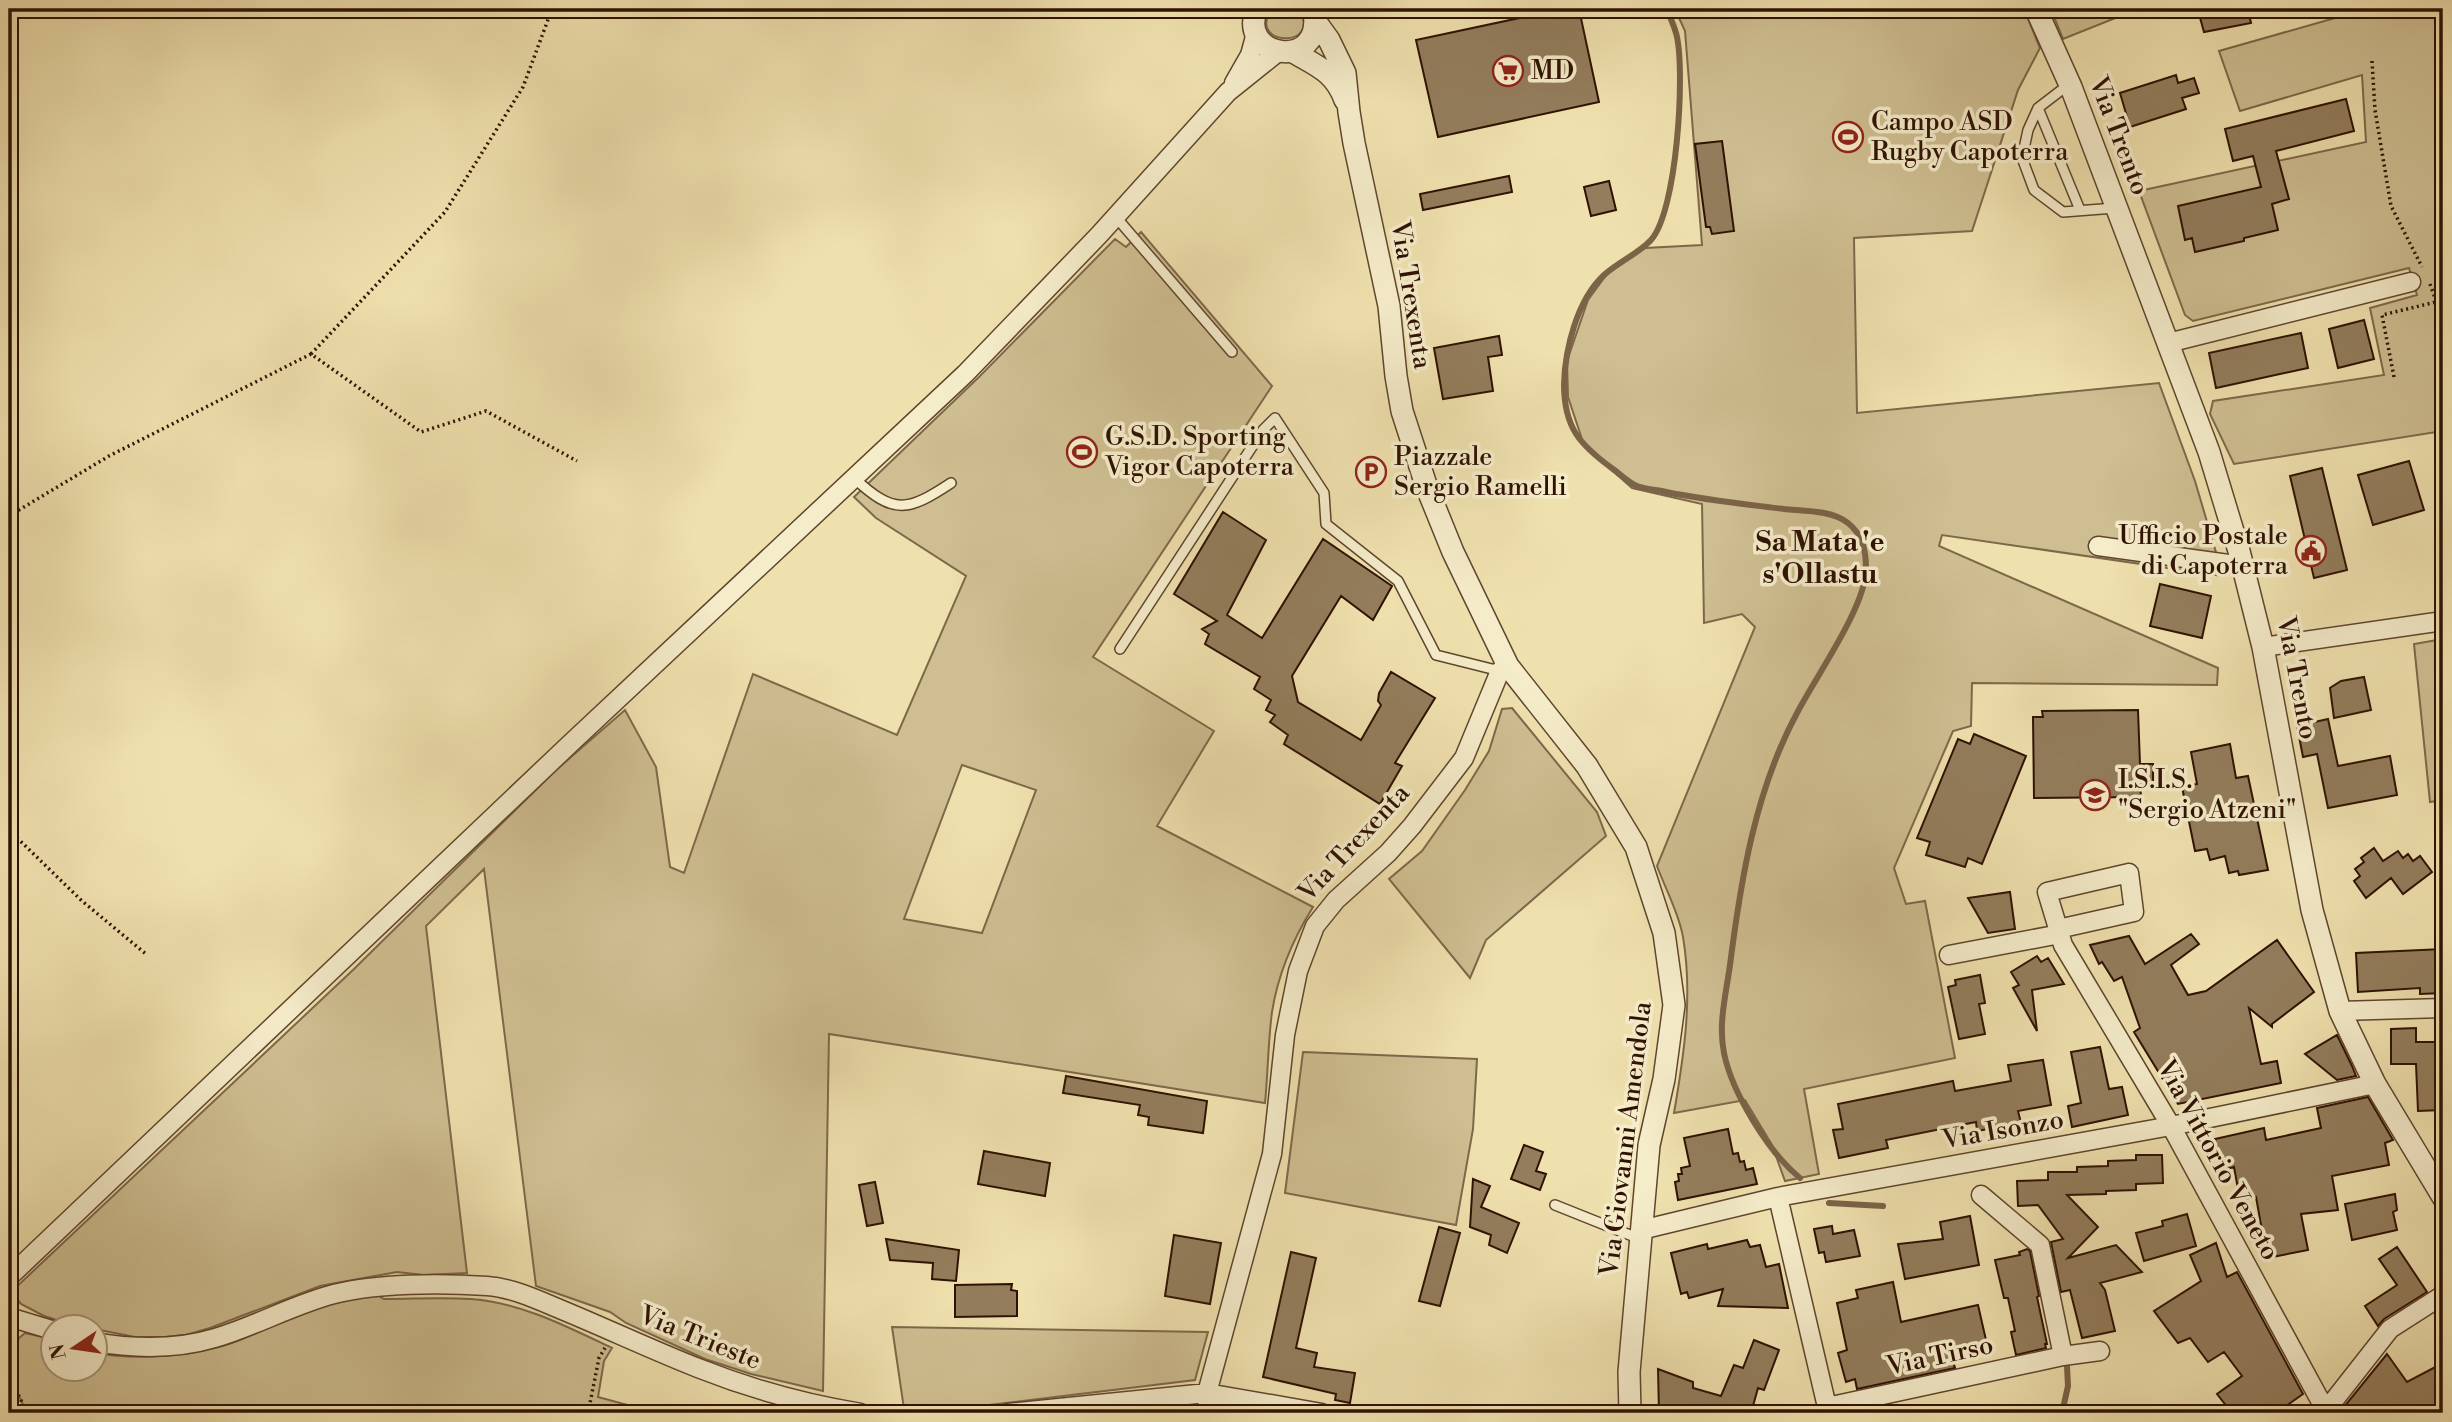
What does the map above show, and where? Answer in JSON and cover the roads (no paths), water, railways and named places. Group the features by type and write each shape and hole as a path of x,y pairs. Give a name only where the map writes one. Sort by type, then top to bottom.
{"street":[{"path":"1257,9 1254,25 1263,44 1321,67 1340,86 1349,112"},
{"name":"Via Trento","path":"2036,9 2070,83 2209,452 2243,566 2263,647 2312,910 2340,1011 2375,1084 2443,1197"},
{"path":"1228,92 1285,52 1302,47 1310,40 1314,13"},
{"path":"1314,13 1343,68 1349,112"},
{"path":"9,1277 572,741 964,374 1115,216 1228,92 1250,55 1256,33"},
{"name":"Via Trexenta","path":"1208,1413 1207,1393 1272,1154 1285,1035 1298,971 1315,926 1336,900 1388,853 1412,826 1464,758 1504,669 1427,488 1402,411 1389,306 1349,112"},
{"path":"2168,342 2411,282"},
{"path":"2098,546 2243,566"},
{"path":"2263,647 2443,621"},
{"name":"Via Giovanni Amendola","path":"1504,669 1587,766 1636,847 1664,933 1675,1004 1664,1079 1649,1145 1629,1373 1630,1413"},
{"name":"Via Vittorio Veneto","path":"1949,955 2059,931 2134,912 2129,873 2048,892 2059,931 2063,945 2171,1126 2326,1412"},
{"path":"2340,1011 2443,1008"},
{"name":"Via Isonzo","path":"1640,1234 1778,1198 2171,1126 2375,1084"},
{"path":"1981,1195 2040,1245 2063,1356"},
{"name":"Via Tirso","path":"1778,1198 1827,1410 2063,1356 2100,1351"},
{"name":"Via Trieste","path":"108,1344 132,1348 192,1344 216,1338 301,1303 338,1293 454,1285 491,1287 525,1295 698,1368 812,1409 861,1413"},
{"path":"2326,1412 2390,1329 2443,1295"},
{"path":"9,1317 38,1326"},
{"path":"1008,1413 1207,1393 1322,1413"}],"lane":[{"path":"2070,83 2038,108 2028,130 2022,158 2034,190 2063,212 2117,208"},
{"path":"2038,108 2080,210"},
{"path":"1115,216 1232,352"},
{"path":"1120,649 1263,430 1275,418 1324,493 1326,524 1398,581 1436,655 1504,669"},
{"path":"854,478 880,499 895,505 909,506 928,498 951,482"},
{"path":"1555,1205 1640,1234"}],"waterway":[{"path":"1667,9 1677,37 1680,81 1677,142 1667,201 1660,225 1651,240 1604,275 1586,298 1570,341 1565,370 1565,399 1571,424 1583,443 1634,485 1710,500 1826,513 1848,523 1863,544 1866,569 1858,603 1796,715 1782,744 1760,805 1739,900 1723,1009 1724,1053 1743,1104 1776,1154 1800,1178"},
{"path":"1829,1203 1883,1206"},
{"path":"2062,1413 2068,1386 2067,1366"}],"place":[{"name":"MD","path":"1508,71"},
{"name":"Campo ASD Rugby Capoterra","path":"1848,137"},
{"name":"G.S.D. Sporting Vigor Capoterra","path":"1082,452"},
{"name":"Piazzale Sergio Ramelli","path":"1371,472"},
{"name":"Ufficio Postale di Capoterra","path":"2311,551"},
{"name":"I.S.I.S. \"Sergio Atzeni\"","path":"2095,795"}],"district":[{"name":"Sa Mata 'e s'Ollastu","path":"1820,558"}]}
